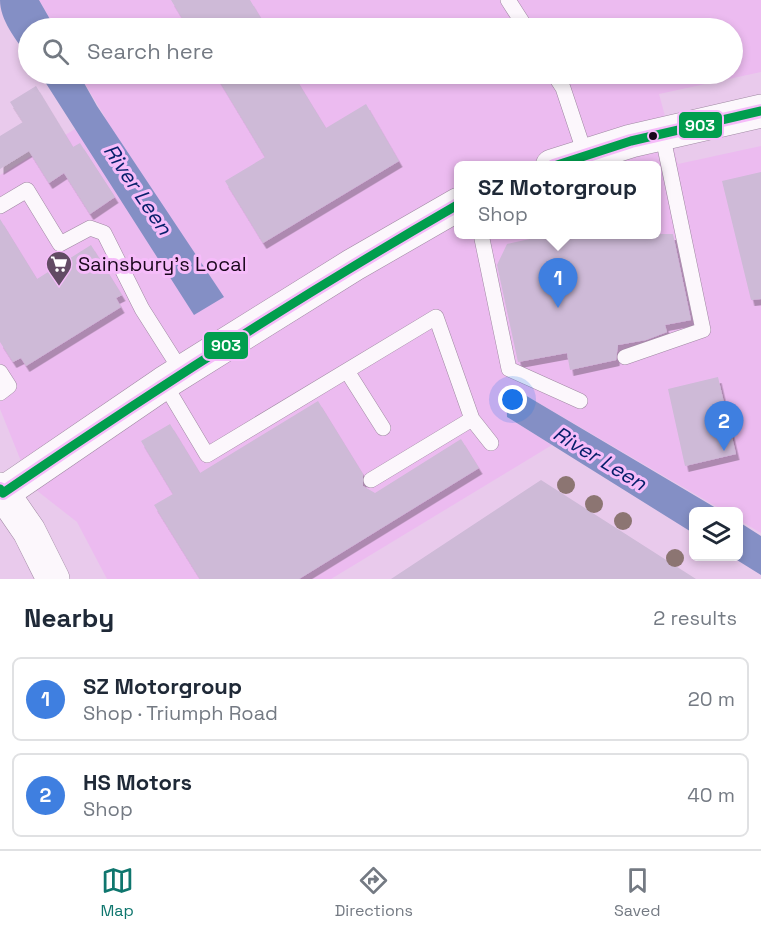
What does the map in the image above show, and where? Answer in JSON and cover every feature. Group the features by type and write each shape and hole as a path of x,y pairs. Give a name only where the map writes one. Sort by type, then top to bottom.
{"street":[{"path":"564,161 662,133 761,111"},
{"path":"53,579 29,531 2,491 173,378 352,265 454,207"}],"lane":[{"path":"508,0 520,18"},
{"path":"560,84 585,154"},
{"path":"625,357 703,330 662,133"},
{"path":"0,206 27,190 60,244 90,228 104,233 142,309 207,455 436,317 472,419 490,443"},
{"path":"482,239 508,369 580,400"},
{"path":"346,371 383,428"},
{"path":"0,372 5,390"},
{"path":"371,480 472,419"}],"shaded area":[{"path":"39,0 761,0 761,72 743,76 743,18 49,18"},
{"path":"85,84 705,84 659,94 678,164 761,146 761,533 743,522 743,507 717,507 525,395 507,389 507,417 552,445 331,579 107,579 77,522 31,486 0,409 0,175 75,129 105,117"}],"water":[{"path":"0,0 39,0 49,18 18,18 18,42 6,22"},
{"name":"River Leen","path":"46,84 85,84 224,297 194,315"},
{"name":"River Leen","path":"506,388 525,395 714,507 689,507 689,531 507,417"},
{"path":"743,525 761,536 761,575 738,561 743,561"}],"building":[{"path":"171,0 250,0 261,18 182,18"},
{"path":"221,84 299,84 326,128 366,104 399,161 263,243 225,181 265,157"},
{"path":"36,86 73,147 80,143 115,197 90,214 64,173 49,183 29,151 0,169 0,136 23,122 10,102"},
{"path":"761,172 761,299 751,300 722,181"},
{"name":"Sainsbury's Local","path":"0,219 37,279 91,245 122,295 116,298 121,307 26,366 21,358 13,362 0,342"},
{"path":"661,234 673,234 691,320 665,325 667,332 646,340 618,345 616,360 570,370 567,353 518,362 497,265 507,244 530,239 661,239"},
{"path":"718,377 736,454 685,466 668,389"},
{"path":"318,401 363,474 363,486 375,493 461,439 479,468 299,579 200,579 154,505 173,494 141,441 170,424 200,473"},
{"path":"541,480 696,579 391,579"}],"transit line":[{"name":"903","path":"569,161 631,141 761,111"},
{"name":"903","path":"0,489 3,493 228,344 454,207"}],"place":[{"name":"Sainsbury's Local","path":"59,287"},
{"name":"SZ Motorgroup","path":"558,308"},
{"name":"HS Motors","path":"724,451"}]}
